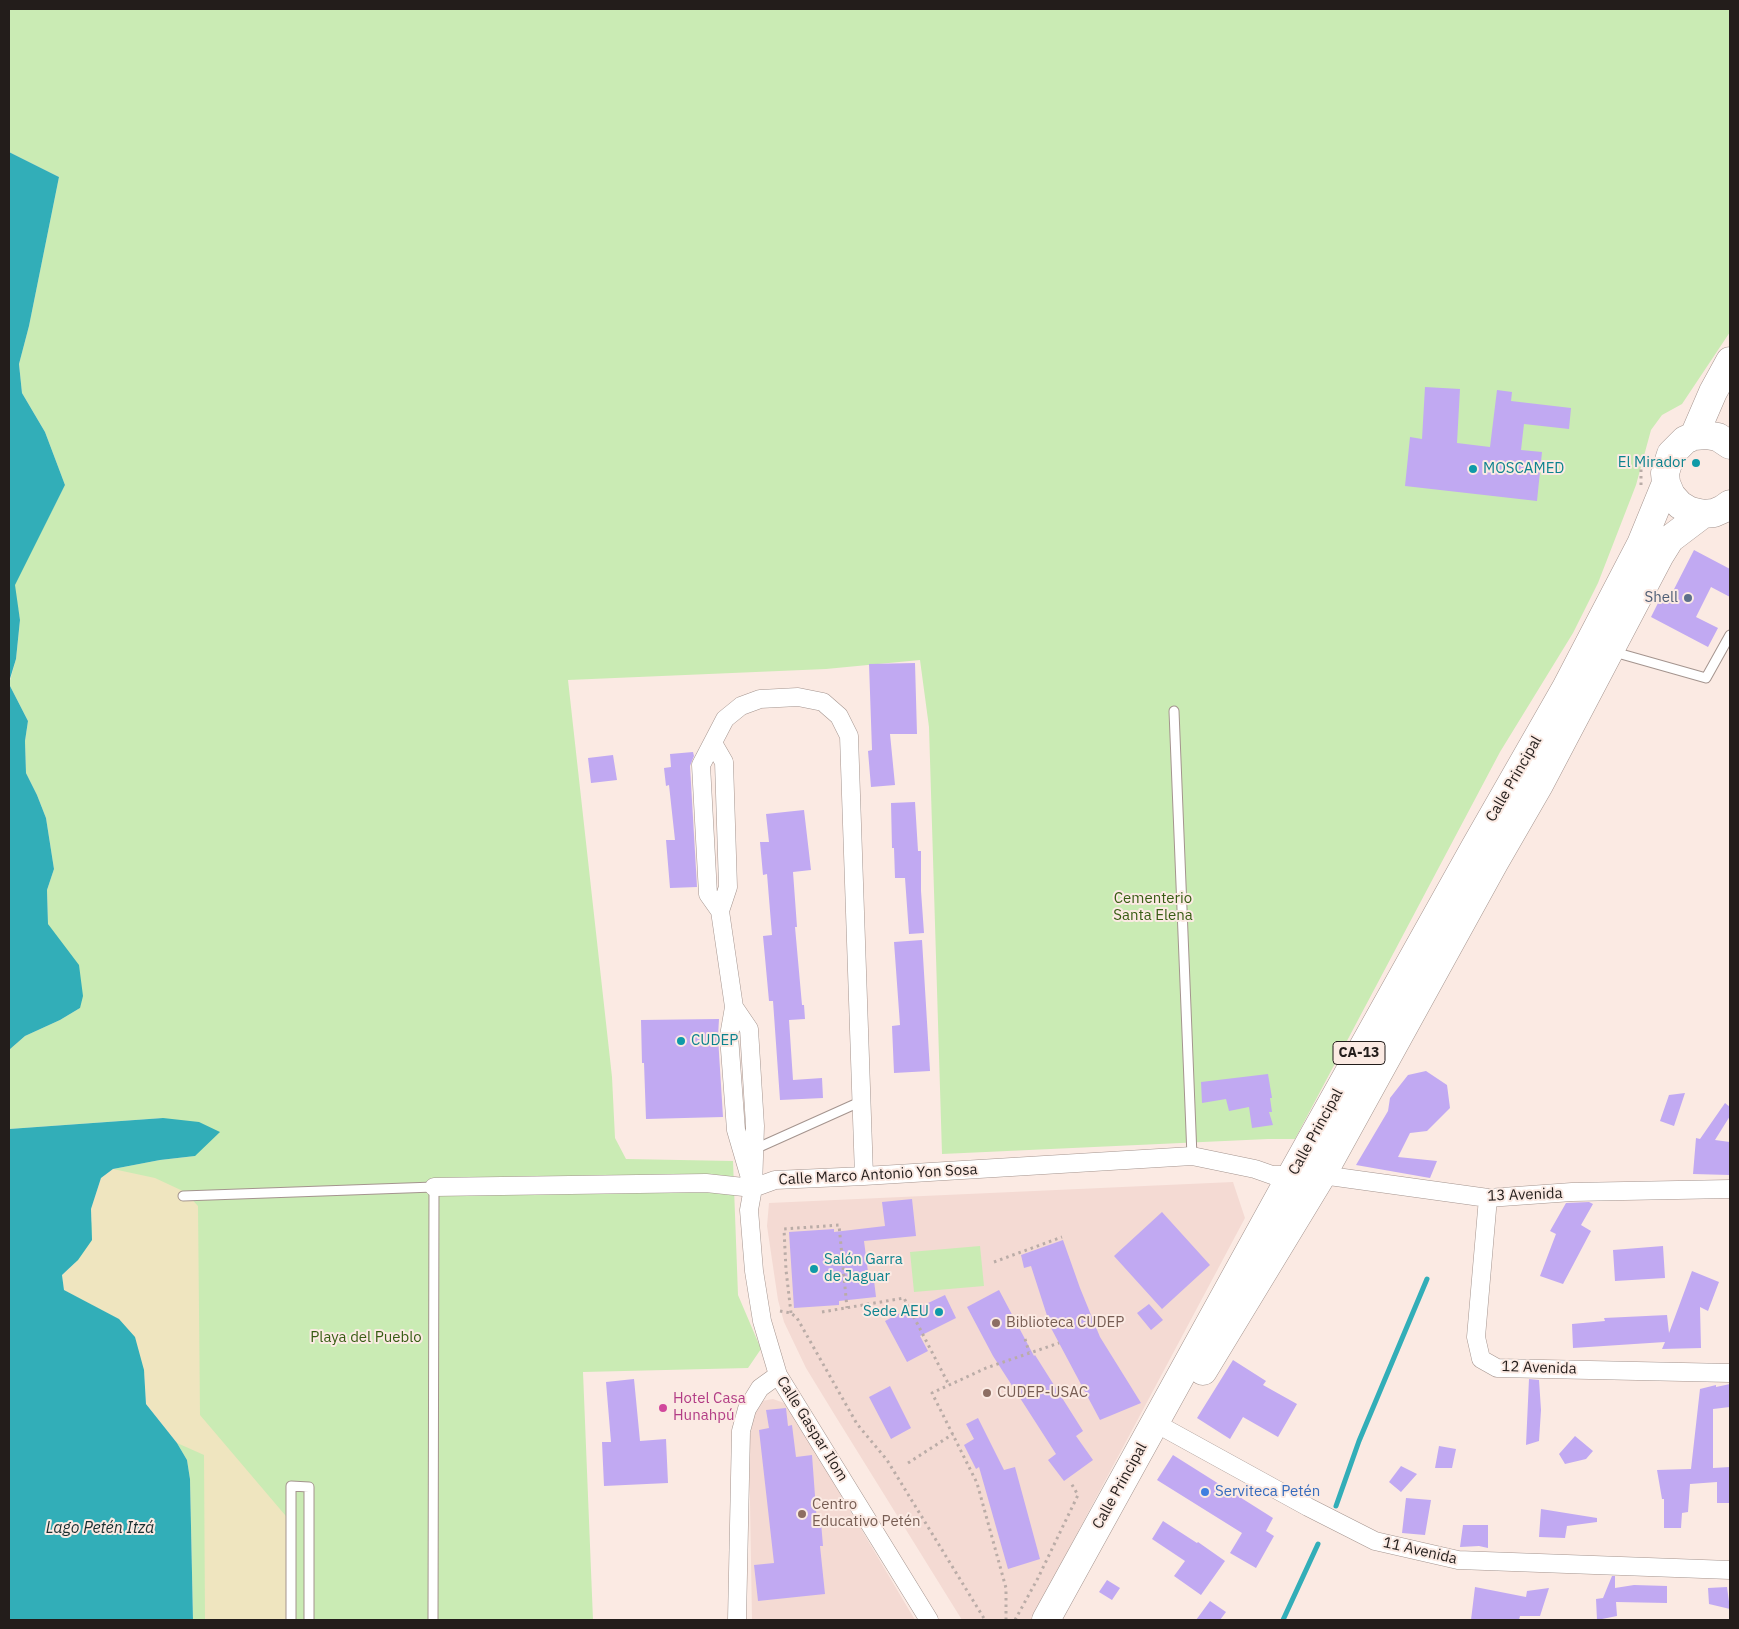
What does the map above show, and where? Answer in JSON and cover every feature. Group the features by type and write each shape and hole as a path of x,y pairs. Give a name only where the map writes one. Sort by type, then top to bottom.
{"main road":[{"name":"CA-13","path":"1666,484 1665,473 1671,454 1685,440 1694,436 1713,392 1730,361"},
{"path":"1694,436 1718,437 1730,445"},
{"path":"1666,484 1671,495 1680,505 1690,511 1703,514"},
{"name":"Calle Principal","path":"1046,1620 1470,855 1566,688 1640,544 1666,484"},
{"name":"CA-13","path":"1703,514 1714,513 1730,504"},
{"name":"Calle Principal","path":"1067,1620 1168,1430 1322,1174 1539,785 1609,650 1670,539 1703,514"}],"street":[{"path":"720,911 708,894 701,765 725,719 741,706 760,698 798,697 823,702 839,716 849,736 864,1176"},
{"path":"713,743 724,762 728,887 720,911 734,1007 729,1036 736,1130 753,1188"},
{"name":"Calle Gaspar Ilom","path":"734,1007 749,1029 756,1126 753,1188 749,1210 754,1271 762,1321 778,1375 930,1620"},
{"name":"Calle Marco Antonio Yon Sosa","path":"434,1187 706,1183 753,1188 774,1180 1192,1156 1255,1169 1272,1175 1291,1176"},
{"name":"13 Avenida","path":"1291,1176 1322,1174 1488,1198 1572,1192 1730,1189"},
{"name":"12 Avenida","path":"1488,1198 1476,1337 1481,1359 1497,1368 1730,1373"},
{"path":"737,1620 741,1431 747,1409 760,1388 778,1375"},
{"name":"11 Avenida","path":"1168,1430 1308,1507 1375,1540 1458,1560 1730,1570"}],"lane":[{"path":"1609,650 1706,678 1730,635"},
{"path":"1174,711 1192,1156"},
{"path":"755,1149 862,1101"},
{"path":"183,1196 434,1187 432,1620"},
{"path":"291,1620 290,1486 309,1487 309,1620"}],"path":[{"path":"790,1313 784,1229 840,1225 847,1308"},
{"path":"994,1262 1062,1237"},
{"path":"822,1312 904,1298 949,1385"},
{"path":"780,1311 790,1313 797,1318 857,1424 887,1460 984,1620"},
{"path":"1025,1339 1029,1352"},
{"path":"1006,1620 1006,1588 977,1482 932,1393 986,1368 1059,1343"},
{"path":"908,1463 953,1434"},
{"path":"1015,1620 1038,1578 1078,1495 1071,1483"}],"shaded area":[{"name":"CUDEP-USAC","path":"1233,1182 1245,1218 1031,1620 962,1620 806,1368 784,1322 778,1300 767,1226 769,1203"},
{"name":"Centro Educativo Petén","path":"773,1399 787,1404 915,1620 752,1620 749,1442 754,1415 762,1401"}],"green space":[{"path":"9,9 1730,9 1730,332 1682,404 1662,415 1651,430 1636,485 1598,583 1573,633 1500,752 1295,1139 942,1154 929,727 920,660 826,669 568,680 612,1077 615,1138 626,1159 733,1161 738,1295 761,1349 748,1368 583,1372 593,1620 193,1620 190,1479 187,1460 177,1443 119,1319 64,1290 113,1169 160,1160 195,1156 163,1118 9,1129 9,1050 25,1036 60,1020 80,1008 48,924 47,890 54,869 46,818 26,773 25,741 28,721 9,684 16,659 20,620 14,585 65,485 45,432 22,393 19,364 29,326 59,177 9,152"},
{"path":"980,1246 984,1286 914,1292 910,1252"}],"sand":[{"path":"113,1169 155,1178 185,1192 198,1206 200,1415 291,1522 290,1620 205,1620 204,1455 177,1443 146,1404 144,1370 119,1319 64,1290 62,1275 78,1260 92,1240 91,1209 101,1178"}],"water":[{"path":"9,152 59,177 29,326 19,364 22,393 45,432 65,485 15,585 20,620 16,659 9,682"},
{"path":"9,684 28,721 25,741 26,773 46,818 54,869 47,890 48,924 79,965 83,996 80,1008 60,1020 25,1036 9,1050"},
{"name":"Lago Petén Itzá","path":"163,1118 199,1122 220,1132 195,1156 160,1160 113,1169 101,1178 91,1209 92,1240 78,1260 62,1275 64,1290 119,1319 135,1337 144,1370 146,1404 177,1443 187,1460 190,1479 193,1620 9,1620 9,1129"}],"building":[{"path":"1425,387 1460,389 1457,443 1490,447 1497,390 1512,392 1511,401 1571,408 1569,429 1524,424 1521,450 1542,452 1537,501 1405,486 1410,437 1422,439"},
{"name":"Shell","path":"1694,550 1730,569 1730,597 1711,587 1696,617 1718,628 1708,647 1651,617 1662,595 1669,599"},
{"path":"915,663 917,734 890,734 895,785 871,787 868,751 872,750 869,664"},
{"path":"693,752 694,756 690,766 697,887 670,888 666,840 675,840 669,785 666,786 664,768 671,767 670,754"},
{"path":"613,755 617,780 591,783 588,758"},
{"path":"915,802 918,851 921,851 924,933 909,934 905,878 895,878 891,803"},
{"path":"804,810 811,870 793,872 797,927 795,927 805,1019 789,1020 793,1080 822,1078 823,1098 780,1100 773,1001 769,1001 763,936 772,935 767,874 763,875 760,842 769,842 766,814"},
{"path":"922,940 930,1071 894,1073 892,1026 900,1025 894,942"},
{"path":"719,1019 718,1037 723,1117 646,1119 641,1020"},
{"path":"1426,1071 1447,1085 1450,1108 1427,1131 1410,1133 1398,1157 1437,1161 1430,1178 1356,1165 1388,1111 1390,1098 1408,1075"},
{"path":"1268,1074 1272,1098 1270,1098 1272,1112 1269,1112 1273,1125 1252,1128 1249,1107 1229,1111 1226,1099 1202,1103 1201,1082"},
{"path":"1685,1093 1674,1126 1660,1121 1669,1095"},
{"path":"1725,1103 1730,1107 1730,1116 1715,1140 1730,1142 1730,1175 1693,1174 1696,1138 1700,1139"},
{"path":"912,1199 916,1236 864,1241 868,1272 873,1272 876,1297 839,1301 839,1305 794,1308 789,1232 834,1229 834,1232 885,1226 882,1202"},
{"path":"1589,1202 1593,1204 1581,1225 1591,1231 1563,1284 1540,1276 1556,1234 1550,1231 1566,1203"},
{"path":"1162,1212 1210,1265 1162,1309 1114,1256"},
{"path":"1063,1240 1100,1337 1141,1403 1100,1420 1051,1328 1031,1266 1024,1268 1021,1255"},
{"path":"1663,1246 1665,1278 1615,1281 1613,1250"},
{"path":"1692,1271 1719,1282 1708,1311 1700,1307 1701,1348 1662,1349 1665,1342 1573,1348 1572,1324 1605,1321 1604,1318 1667,1315 1669,1333"},
{"path":"999,1290 1034,1356 1083,1431 1076,1436 1093,1460 1064,1481 1048,1460 1056,1454 993,1356 967,1307"},
{"path":"945,1295 956,1318 920,1336 928,1351 907,1362 885,1321 906,1310 907,1313"},
{"path":"1149,1304 1163,1320 1151,1330 1137,1313"},
{"path":"1233,1360 1266,1381 1263,1385 1297,1404 1278,1437 1243,1417 1230,1439 1197,1418"},
{"path":"634,1379 640,1441 666,1439 668,1483 604,1486 602,1442 611,1442 606,1382"},
{"path":"1529,1379 1539,1380 1541,1410 1539,1441 1526,1445"},
{"path":"1730,1384 1730,1407 1713,1409 1713,1468 1730,1467 1730,1503 1717,1503 1717,1482 1690,1484 1688,1512 1682,1513 1681,1528 1664,1528 1664,1499 1662,1499 1657,1470 1691,1469 1700,1389"},
{"path":"890,1386 911,1428 891,1439 869,1397"},
{"path":"786,1408 788,1426 792,1425 796,1457 812,1455 817,1523 821,1522 823,1546 820,1546 825,1594 758,1601 754,1565 774,1563 759,1430 769,1428 766,1410"},
{"path":"978,1418 1004,1470 1015,1467 1040,1559 1008,1569 979,1467 976,1469 964,1445 974,1439 966,1424"},
{"path":"1575,1436 1593,1451 1586,1459 1565,1464 1559,1454"},
{"path":"1439,1446 1456,1449 1452,1468 1435,1468"},
{"name":"Serviteca Petén","path":"1173,1455 1273,1518 1266,1531 1274,1536 1256,1568 1230,1553 1242,1533 1157,1480"},
{"path":"1401,1466 1417,1474 1401,1492 1389,1482"},
{"path":"1406,1498 1431,1500 1425,1535 1402,1533"},
{"path":"1541,1509 1597,1518 1597,1522 1567,1526 1565,1538 1539,1537"},
{"path":"1163,1521 1225,1561 1201,1595 1174,1576 1185,1561 1152,1539"},
{"path":"1463,1525 1488,1525 1488,1548 1479,1546 1460,1547"},
{"path":"1612,1576 1615,1576 1615,1588 1634,1585 1667,1586 1667,1603 1616,1602 1617,1616 1597,1620 1596,1599 1603,1598"},
{"path":"1107,1580 1120,1588 1112,1600 1099,1592"},
{"path":"1475,1587 1526,1597 1527,1591 1549,1588 1540,1616 1520,1616 1519,1620 1471,1620"},
{"path":"1727,1587 1730,1609 1709,1604 1708,1588"},
{"path":"1210,1601 1226,1612 1220,1620 1196,1620"}],"waterway":[{"path":"1336,1506 1359,1441 1427,1279"},
{"path":"1283,1620 1318,1544"}],"place":[{"name":"El Mirador","path":"1696,463"},
{"name":"MOSCAMED","path":"1473,469"},
{"name":"Shell","path":"1688,598"},
{"name":"CUDEP","path":"681,1041"},
{"name":"Salón Garra de Jaguar","path":"814,1269"},
{"name":"Sede AEU","path":"939,1312"},
{"name":"Biblioteca CUDEP","path":"996,1323"},
{"name":"CUDEP-USAC","path":"987,1393"},
{"name":"Hotel Casa Hunahpú","path":"663,1408"},
{"name":"Serviteca Petén","path":"1205,1492"},
{"name":"Centro Educativo Petén","path":"802,1514"}],"park label":[{"name":"Cementerio Santa Elena","path":"1153,908"},
{"name":"Playa del Pueblo","path":"366,1338"}]}
